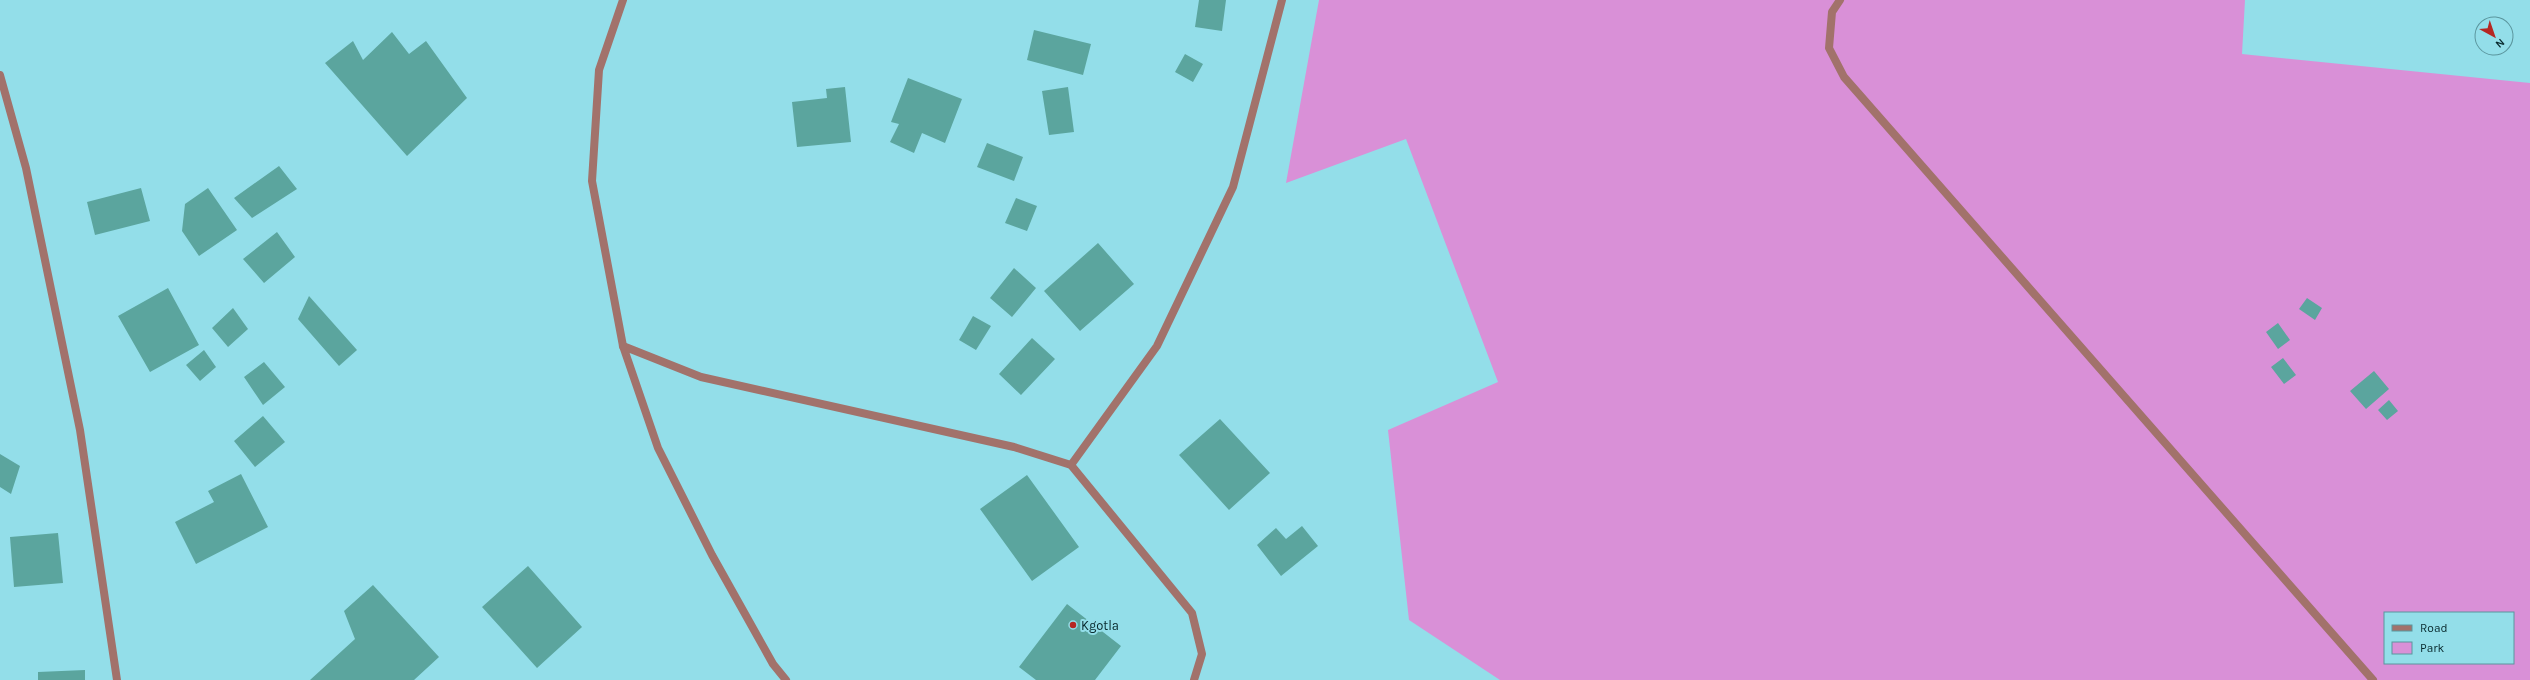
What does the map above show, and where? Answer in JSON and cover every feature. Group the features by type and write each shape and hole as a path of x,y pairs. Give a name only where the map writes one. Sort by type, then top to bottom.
{"street":[{"path":"623,0 599,70 592,181 623,346 658,448 712,555 773,664 786,680"},
{"path":"1071,465 1157,346 1233,188 1282,0"},
{"path":"1840,0 1832,12 1829,48 1844,77 2373,680"},
{"path":"0,75 26,168 80,430 117,680"},
{"path":"623,346 701,377 1014,447 1071,465 1192,613 1202,654 1194,680"}],"green space":[{"path":"1319,0 2245,0 2242,54 2530,83 2530,680 1500,680 1409,620 1388,430 1498,382 1406,139 1286,183"}],"building":[{"path":"1199,0 1226,0 1222,31 1195,27"},
{"path":"1034,30 1091,44 1083,75 1027,60"},
{"path":"392,32 409,54 426,41 467,98 407,156 325,63 353,41 363,60"},
{"path":"1185,54 1203,64 1193,82 1175,72"},
{"path":"908,78 962,99 945,143 922,133 914,153 890,142 899,124 891,122"},
{"path":"845,87 851,142 797,147 792,102 827,98 826,89"},
{"path":"1068,87 1074,132 1049,135 1042,91"},
{"path":"987,143 1023,157 1014,181 977,167"},
{"path":"279,166 297,189 252,218 234,198"},
{"path":"141,188 150,221 95,235 87,202"},
{"path":"208,188 237,230 199,256 182,231 185,204"},
{"path":"1016,198 1037,206 1027,231 1005,223"},
{"path":"277,232 295,257 264,283 243,259"},
{"path":"1098,243 1134,284 1080,331 1044,291"},
{"path":"1014,268 1036,288 1012,317 990,298"},
{"path":"168,288 199,345 150,372 118,316"},
{"path":"309,296 357,350 339,366 298,319"},
{"path":"2307,298 2322,308 2315,320 2299,309"},
{"path":"233,308 248,329 228,347 212,328"},
{"path":"973,316 991,326 976,350 959,340"},
{"path":"2278,323 2290,340 2278,349 2266,332"},
{"path":"1032,338 1055,359 1021,395 999,374"},
{"path":"204,350 216,367 200,381 186,365"},
{"path":"2283,358 2296,375 2284,384 2271,367"},
{"path":"264,362 285,387 263,405 244,377"},
{"path":"2374,371 2389,389 2366,409 2350,391"},
{"path":"2389,400 2398,411 2387,420 2378,410"},
{"path":"263,416 285,442 255,467 234,441"},
{"path":"1220,419 1270,473 1229,510 1179,455"},
{"path":"0,454 20,466 11,494 0,487"},
{"path":"241,474 268,527 196,564 175,522 214,502 208,491"},
{"path":"1027,475 1079,547 1032,581 980,509"},
{"path":"1302,526 1318,546 1281,576 1257,545 1276,528 1286,539"},
{"path":"58,533 63,583 14,587 10,537"},
{"path":"528,566 582,627 537,668 482,607"},
{"path":"373,585 439,657 414,680 310,680 355,639 344,611"},
{"name":"Kgotla","path":"1067,604 1121,646 1095,680 1036,680 1019,667"},
{"path":"85,670 85,680 38,680 38,672"}],"place":[{"name":"Kgotla","path":"1073,625"}]}
